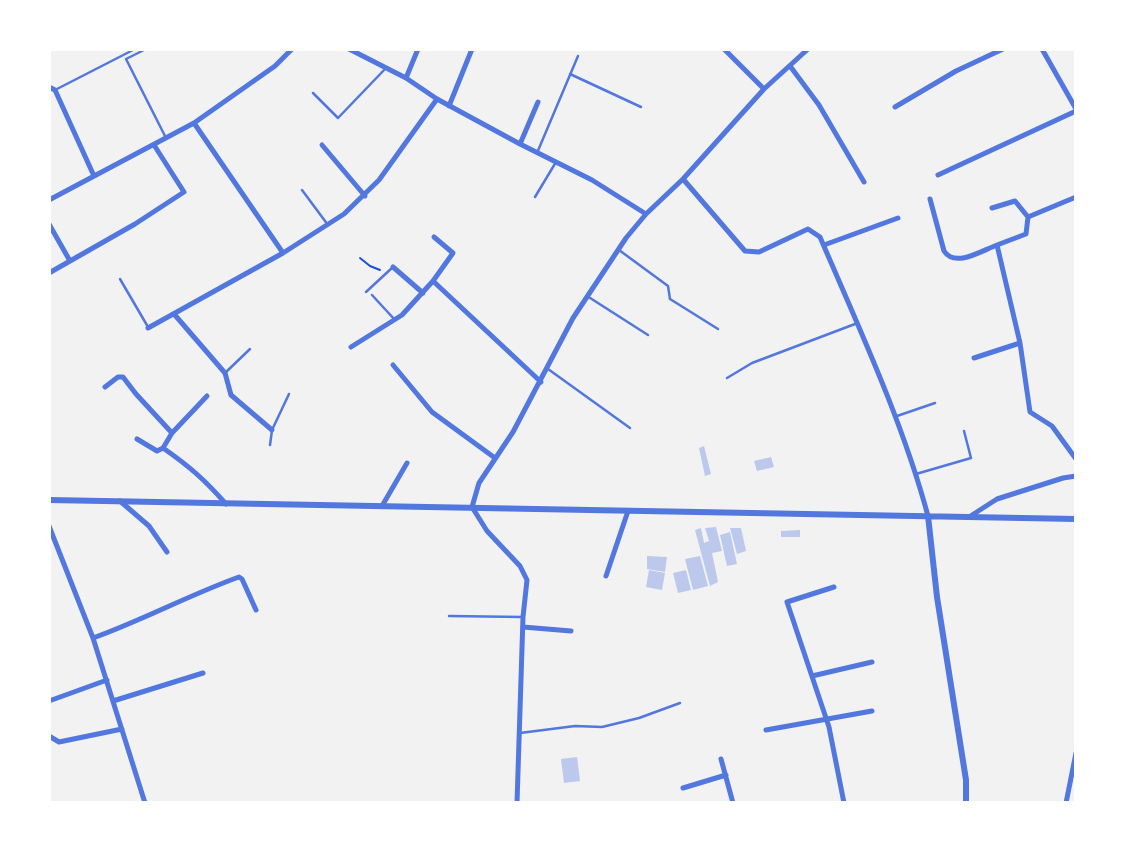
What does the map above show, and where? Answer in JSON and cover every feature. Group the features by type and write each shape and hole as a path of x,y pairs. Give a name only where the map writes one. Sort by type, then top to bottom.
{"street":[{"path":"49,200 194,123 275,66 292,49"},
{"path":"349,49 406,78 449,106 592,180 646,214"},
{"path":"406,78 418,49"},
{"path":"449,106 472,49"},
{"path":"724,49 764,89"},
{"path":"895,107 956,71 1003,49"},
{"path":"938,175 1076,110 1042,49"},
{"path":"517,803 523,617 527,580 520,566 487,531 472,507 479,483 513,432 573,318 646,214 683,178 764,89 805,50"},
{"path":"790,66 819,105 864,182"},
{"path":"52,88 94,176"},
{"path":"148,328 283,253 328,225 365,196 437,99"},
{"path":"520,144 538,102"},
{"path":"194,123 283,253"},
{"path":"49,273 135,224 184,192 154,145"},
{"path":"323,145 365,196"},
{"path":"683,178 745,251 759,252 808,229 820,237 824,245 894,416 916,474 928,516 937,597 966,780 966,803"},
{"path":"1028,217 1076,197"},
{"path":"930,199 944,251 948,258 956,260 1026,234 1028,217 1015,201 992,208"},
{"path":"824,245 898,218"},
{"path":"49,224 70,261"},
{"path":"351,347 395,320 433,281 453,253 434,237"},
{"path":"997,245 1020,343 1030,412 1052,426 1076,459"},
{"path":"393,267 423,293"},
{"path":"433,281 541,382"},
{"path":"174,314 225,373 231,395 272,430"},
{"path":"974,358 1020,343"},
{"path":"393,365 432,412 495,458"},
{"path":"105,387 119,376 124,377 172,433"},
{"path":"137,439 157,451 163,448 172,433 207,396"},
{"path":"163,448 199,474 226,504"},
{"path":"382,506 407,463"},
{"path":"969,517 998,499 1076,476"},
{"path":"49,500 1076,519"},
{"path":"120,501 149,526 167,552"},
{"path":"606,576 628,512"},
{"path":"49,526 93,638 145,803"},
{"path":"93,638 239,577 256,610"},
{"path":"834,587 787,602 826,719 844,803"},
{"path":"523,627 571,631"},
{"path":"812,676 872,662"},
{"path":"113,701 203,673"},
{"path":"49,701 107,680"},
{"path":"766,730 872,711"},
{"path":"49,736 59,742 122,729"},
{"path":"1066,803 1076,753"},
{"path":"721,759 733,803"},
{"path":"683,788 726,775"}],"lane":[{"path":"52,88 135,49"},
{"path":"146,49 126,60 166,138"},
{"path":"537,153 578,56"},
{"path":"313,93 338,118 386,68"},
{"path":"570,74 641,107"},
{"path":"535,197 556,162"},
{"path":"302,190 328,225"},
{"path":"619,250 668,286 670,299 718,329"},
{"path":"366,292 393,267"},
{"path":"120,279 148,328"},
{"path":"372,295 395,320"},
{"path":"587,296 648,335"},
{"path":"727,378 752,363 858,323"},
{"path":"225,373 250,349"},
{"path":"548,369 630,428"},
{"path":"270,445 272,430 289,394"},
{"path":"894,416 935,403"},
{"path":"916,474 971,458 964,431"},
{"path":"449,616 523,617"},
{"path":"520,733 575,726 602,727 680,704"}],"path":[{"path":"360,258 380,271 393,267"}],"building":[{"path":"704,446 711,474 705,476 699,448"},
{"path":"771,457 774,467 757,471 754,461"},
{"path":"716,527 722,551 712,553 718,582 710,586 695,530 701,528 704,543 709,541 705,528"},
{"path":"730,528 741,528 746,551 737,554"},
{"path":"800,530 800,537 781,537 781,531"},
{"path":"730,532 737,564 727,566 720,535"},
{"path":"647,556 667,557 665,572 647,569"},
{"path":"700,556 708,586 693,590 685,559"},
{"path":"649,570 665,573 662,590 646,587"},
{"path":"686,570 691,590 678,593 673,573"},
{"path":"577,757 580,781 564,783 561,759"}]}
